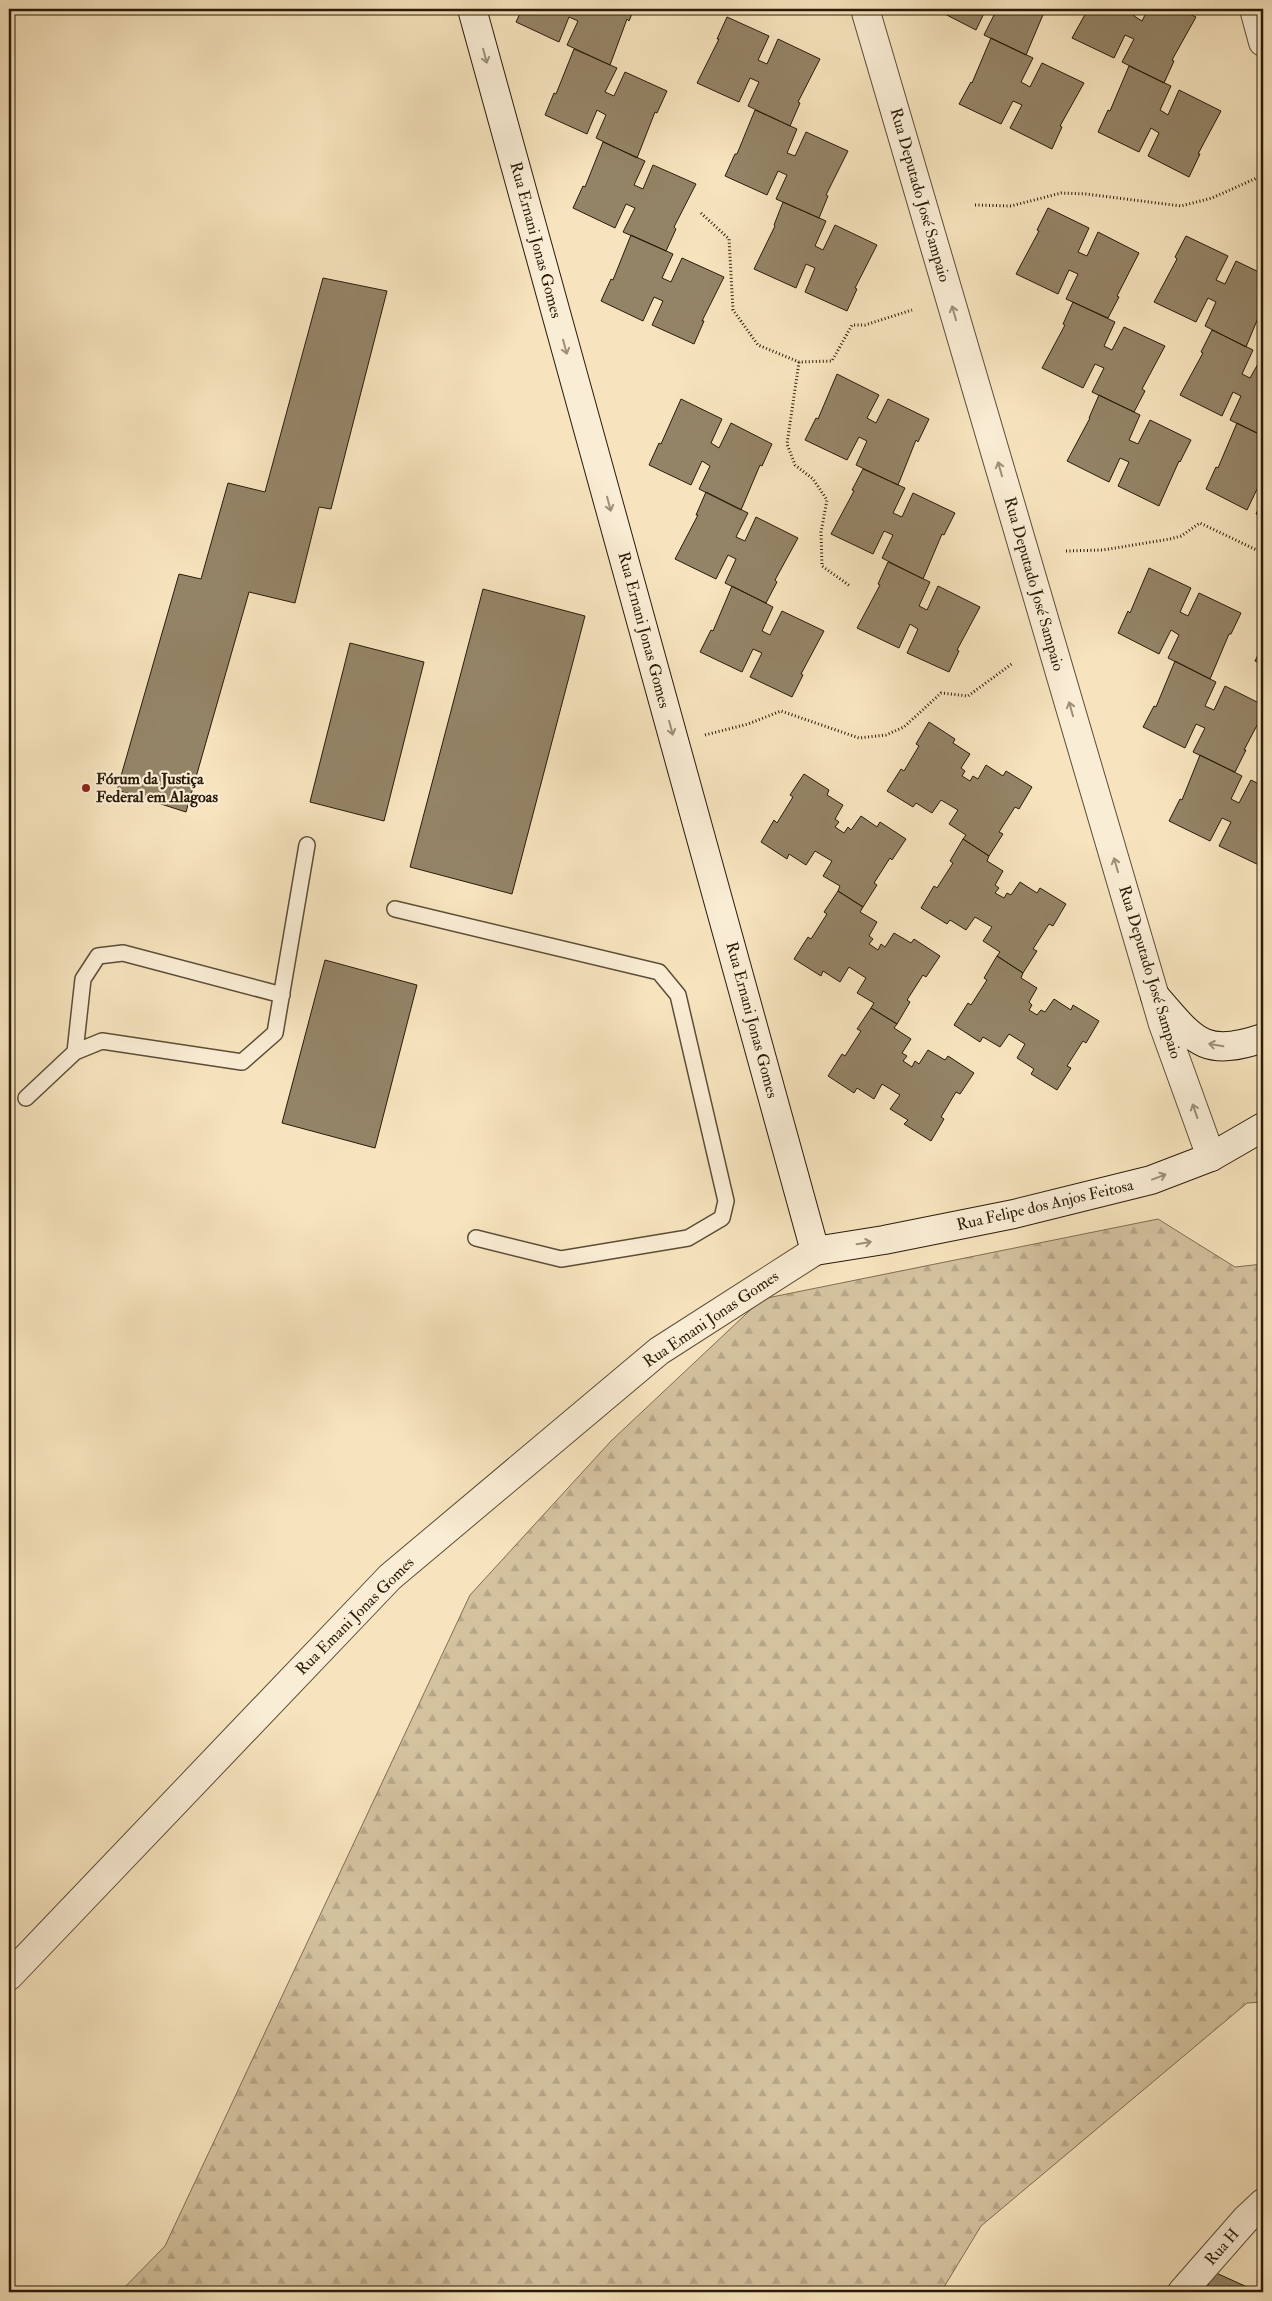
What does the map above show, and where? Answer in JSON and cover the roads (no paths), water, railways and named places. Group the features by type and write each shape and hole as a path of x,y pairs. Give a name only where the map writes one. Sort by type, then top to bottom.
{"street":[{"name":"Rua Ernani Jonas Gomes","path":"472,9 816,1251"},
{"name":"Rua Deputado José Sampaio","path":"865,9 1155,996 1211,1157"},
{"path":"1254,9 1263,42"},
{"path":"1155,996 1198,1041 1218,1047 1241,1045 1263,1038"},
{"name":"Rua Felipe dos Anjos Feitosa","path":"816,1251 884,1240 1014,1214 1151,1180 1211,1157 1263,1127"},
{"name":"Rua Emani Jonas Gomes","path":"9,1976 390,1577 659,1351 816,1251"},
{"name":"Rua H","path":"1182,2292 1246,2219 1263,2203"}],"lane":[{"path":"26,1098 76,1052 102,1042 242,1062 275,1033 306,845"},
{"path":"395,909 659,972 678,995 726,1200 722,1218 688,1238 561,1259 476,1238"},
{"path":"76,1052 83,979 98,956 123,953 282,995"}],"place":[{"name":"Fórum da Justiça Federal em Alagoas","path":"86,788"}]}
